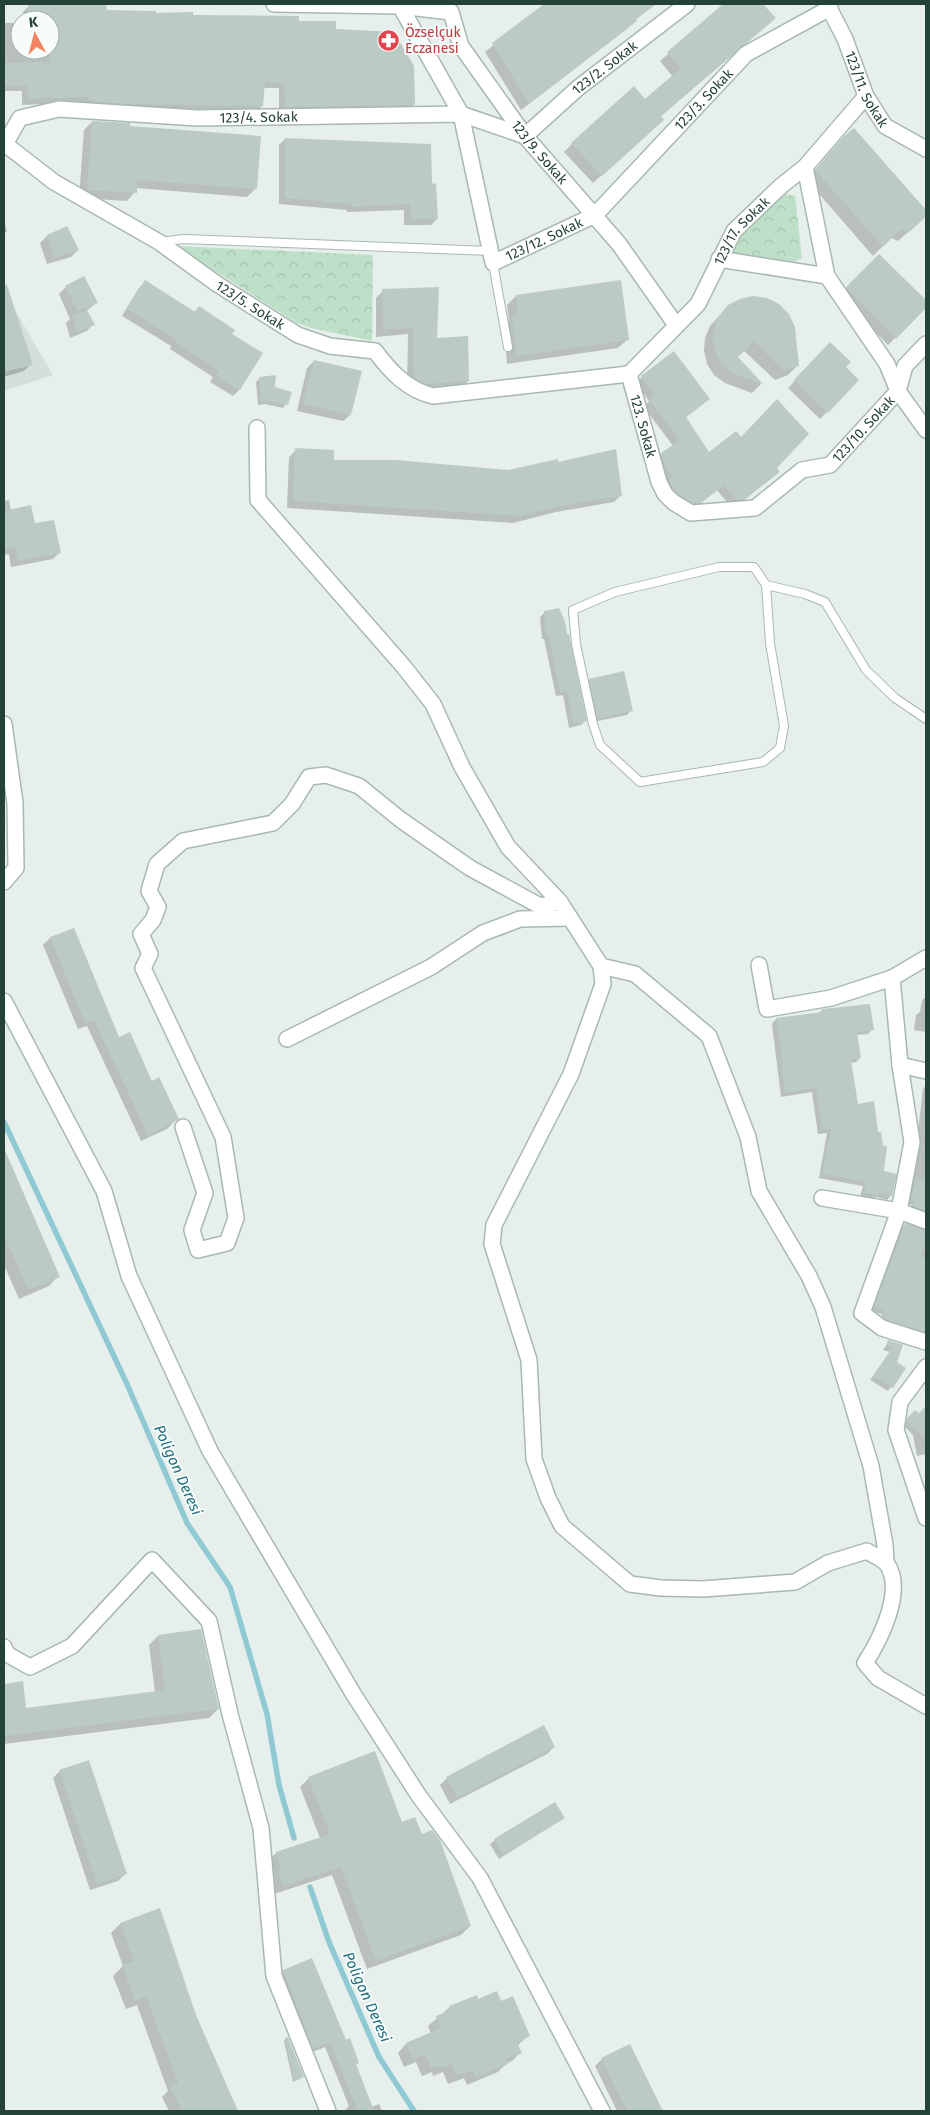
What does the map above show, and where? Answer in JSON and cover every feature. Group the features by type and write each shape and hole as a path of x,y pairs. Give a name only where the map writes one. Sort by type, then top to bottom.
{"street":[{"path":"274,4 400,5 461,114 491,257"},
{"name":"123/2. Sokak","path":"525,136 578,88 687,4"},
{"name":"123/9. Sokak","path":"400,5 451,12 461,46 525,136 620,244 676,325"},
{"name":"123/11. Sokak","path":"829,6 854,61 866,96 885,126 926,149"},
{"name":"123/3. Sokak","path":"595,215 746,54 829,6"},
{"name":"123/17. Sokak","path":"629,374 698,304 734,231 781,186 805,167 866,96"},
{"name":"123/4. Sokak","path":"5,144 20,118 59,109 197,118 461,114 525,136"},
{"name":"123/5. Sokak","path":"5,144 54,182 159,242 217,284 298,335 330,346 374,351 390,371 419,392 433,396 629,374"},
{"path":"805,167 827,276 887,364 898,391 926,430"},
{"name":"123/12. Sokak","path":"491,257 595,215"},
{"path":"719,260 827,276"},
{"name":"123/10. Sokak","path":"755,508 802,470 830,465 898,391 905,366 926,344"},
{"name":"123. Sokak","path":"629,374 659,482 665,494 673,502 690,513 755,508"},
{"path":"908,405 926,408"},
{"path":"257,428 258,500 433,704 462,767 508,847 560,902 601,966 603,984 571,1074 494,1226 492,1244 529,1360 534,1459 548,1498 562,1526 630,1584 661,1588 703,1590 795,1582 828,1563 867,1551 886,1563"},
{"path":"4,724 15,803 16,868 4,882"},
{"path":"182,1127 205,1193 192,1230 198,1250 227,1243 236,1218 223,1137 143,968 150,954 141,934 152,920 158,907 149,891 157,864 183,841 273,823 292,804 309,777 326,775 359,786 401,820 462,863 501,885 540,906 560,902"},
{"path":"287,1039 431,967 483,933 520,919 570,918"},
{"path":"759,965 767,1009 831,998 892,978 926,958"},
{"path":"601,966 635,974 710,1036 748,1138 758,1191 809,1276 822,1306 871,1466 885,1545 886,1563 893,1582 891,1605 879,1642 865,1663 878,1678 926,1706"},
{"path":"892,978 900,1065 912,1142 899,1211 862,1313 882,1328 926,1342"},
{"path":"4,1001 104,1191 129,1276 210,1451 360,1704 419,1796 480,1878 602,2111"},
{"path":"900,1065 926,1071"},
{"path":"822,1198 899,1211 926,1221"},
{"path":"926,1367 900,1402 896,1430 926,1514"},
{"path":"4,1647 7,1654 30,1668 72,1646 152,1560 209,1621 230,1714 261,1828 274,1976 328,2111"}],"lane":[{"path":"159,242 184,239 491,257 508,346"},
{"path":"766,585 770,643 784,726 780,748 763,762 640,782 600,745 593,724 576,644 573,610 615,592 719,567 754,567 766,585 805,594 825,602 866,670 894,698 926,719"}],"shaded area":[{"path":"4,280 12,305 53,375 4,391"}],"green space":[{"path":"785,194 795,196 802,258 794,262 734,253 736,240"},
{"path":"176,246 373,255 372,341 311,328 295,322"}],"building":[{"path":"28,4 106,5 107,10 156,11 156,13 193,12 193,15 299,16 299,21 336,21 336,29 394,32 414,66 415,105 285,107 284,83 265,82 263,106 131,104 93,102 93,100 88,100 88,97 28,99 27,86 4,86 4,63 60,60 60,10 28,10"},
{"path":"544,4 655,4 636,19 637,21 529,104 492,43"},
{"path":"723,4 763,4 776,18 661,116 664,120 602,176 571,143 634,86 645,99 681,68 667,52"},
{"path":"92,121 130,123 130,126 261,136 257,189 137,180 137,193 87,190"},
{"path":"854,128 926,210 926,217 908,233 901,229 883,247 815,170 843,137"},
{"path":"285,138 431,144 432,184 436,183 438,219 410,219 410,204 352,207 352,204 285,198"},
{"path":"67,226 79,250 54,258 47,235"},
{"path":"879,254 926,300 926,308 896,339 846,287"},
{"path":"84,276 98,303 77,311 65,286"},
{"path":"145,280 195,312 199,306 235,330 232,334 263,353 240,390 216,376 219,371 175,342 177,340 127,309"},
{"path":"621,280 629,340 516,356 512,316 518,315 516,295"},
{"path":"7,285 33,365 4,372 4,286"},
{"path":"439,287 437,338 468,336 469,381 426,384 419,381 414,377 414,328 383,330 382,289"},
{"path":"753,296 767,298 779,304 789,314 795,327 799,366 784,371 754,341 738,357 763,384 734,374 723,365 716,354 713,341 714,328 719,316 728,305 740,299"},
{"path":"87,310 95,325 77,332 72,315"},
{"path":"830,342 851,362 846,367 859,380 828,413 794,380"},
{"path":"674,351 710,399 686,417 709,452 736,431 741,437 777,399 809,434 777,468 780,472 745,499 736,500 724,485 701,503 693,503 679,495 668,480 672,477 661,453 680,440 649,400 655,395 641,376"},
{"path":"314,360 362,371 351,415 303,404"},
{"path":"276,375 275,387 292,392 288,405 269,401 261,402 259,377"},
{"path":"295,448 334,450 334,460 396,460 508,470 558,459 558,462 616,449 622,496 564,505 520,516 293,501"},
{"path":"31,505 35,523 54,520 61,553 18,561 15,547 4,550 4,511"},
{"path":"559,608 565,621 567,634 569,634 587,721 573,724 567,691 560,693 549,635 546,636 544,611"},
{"path":"624,671 633,711 598,719 589,679"},
{"path":"74,928 119,1037 130,1032 152,1081 159,1077 179,1119 148,1135 94,1020 85,1023 50,937"},
{"path":"870,1004 874,1030 857,1032 861,1058 851,1060 858,1104 874,1101 878,1132 881,1132 883,1146 887,1146 884,1171 897,1174 892,1196 879,1193 879,1196 864,1193 866,1182 822,1174 831,1129 822,1130 816,1088 785,1093 781,1066 783,1066 776,1018 822,1012 822,1009"},
{"path":"4,1148 60,1277 28,1290 4,1235"},
{"path":"926,1173 926,1211 912,1206 914,1201 911,1200 915,1178 923,1180"},
{"path":"905,1223 926,1230 926,1244 921,1257 926,1258 926,1332 886,1320 882,1317 884,1310 874,1307"},
{"path":"888,1340 903,1345 897,1362 906,1368 893,1388 873,1376 892,1348 886,1346"},
{"path":"926,1406 926,1439 907,1422 907,1418 915,1410 919,1413"},
{"path":"201,1629 219,1709 4,1736 4,1684 23,1681 26,1708 165,1690 158,1635"},
{"path":"544,1725 555,1747 457,1798 446,1777"},
{"path":"375,1751 402,1822 415,1817 422,1834 432,1830 440,1840 471,1926 376,1961 341,1867 283,1886 278,1871 281,1870 276,1852 330,1834 308,1777"},
{"path":"89,1760 127,1874 97,1884 59,1770"},
{"path":"555,1802 565,1818 504,1855 494,1839"},
{"path":"160,1908 196,2015 238,2111 182,2111 170,2087 178,2083 146,1996 135,2001 122,1965 134,1961 120,1923"},
{"path":"312,1958 346,2040 350,2038 359,2063 356,2064 374,2111 358,2111 330,2042 313,2049 283,1970"},
{"path":"497,1991 501,2001 513,1996 530,2036 517,2042 522,2053 506,2059 508,2064 475,2077 473,2070 456,2076 451,2064 442,2068 440,2065 431,2068 425,2054 413,2060 406,2043 441,2028 436,2016 451,2010 449,2006 477,1995 478,1999"},
{"path":"288,2037 304,2077 294,2081 285,2038"},
{"path":"630,2044 663,2111 627,2111 601,2058"}],"waterway":[{"name":"Poligon Deresi","path":"4,1122 127,1384 187,1523 230,1587 267,1714 279,1785 294,1838"},
{"name":"Poligon Deresi","path":"310,1887 329,1942 379,2057 414,2111"}],"place":[{"name":"Özselçuk Eczanesi","path":"389,40"}]}
